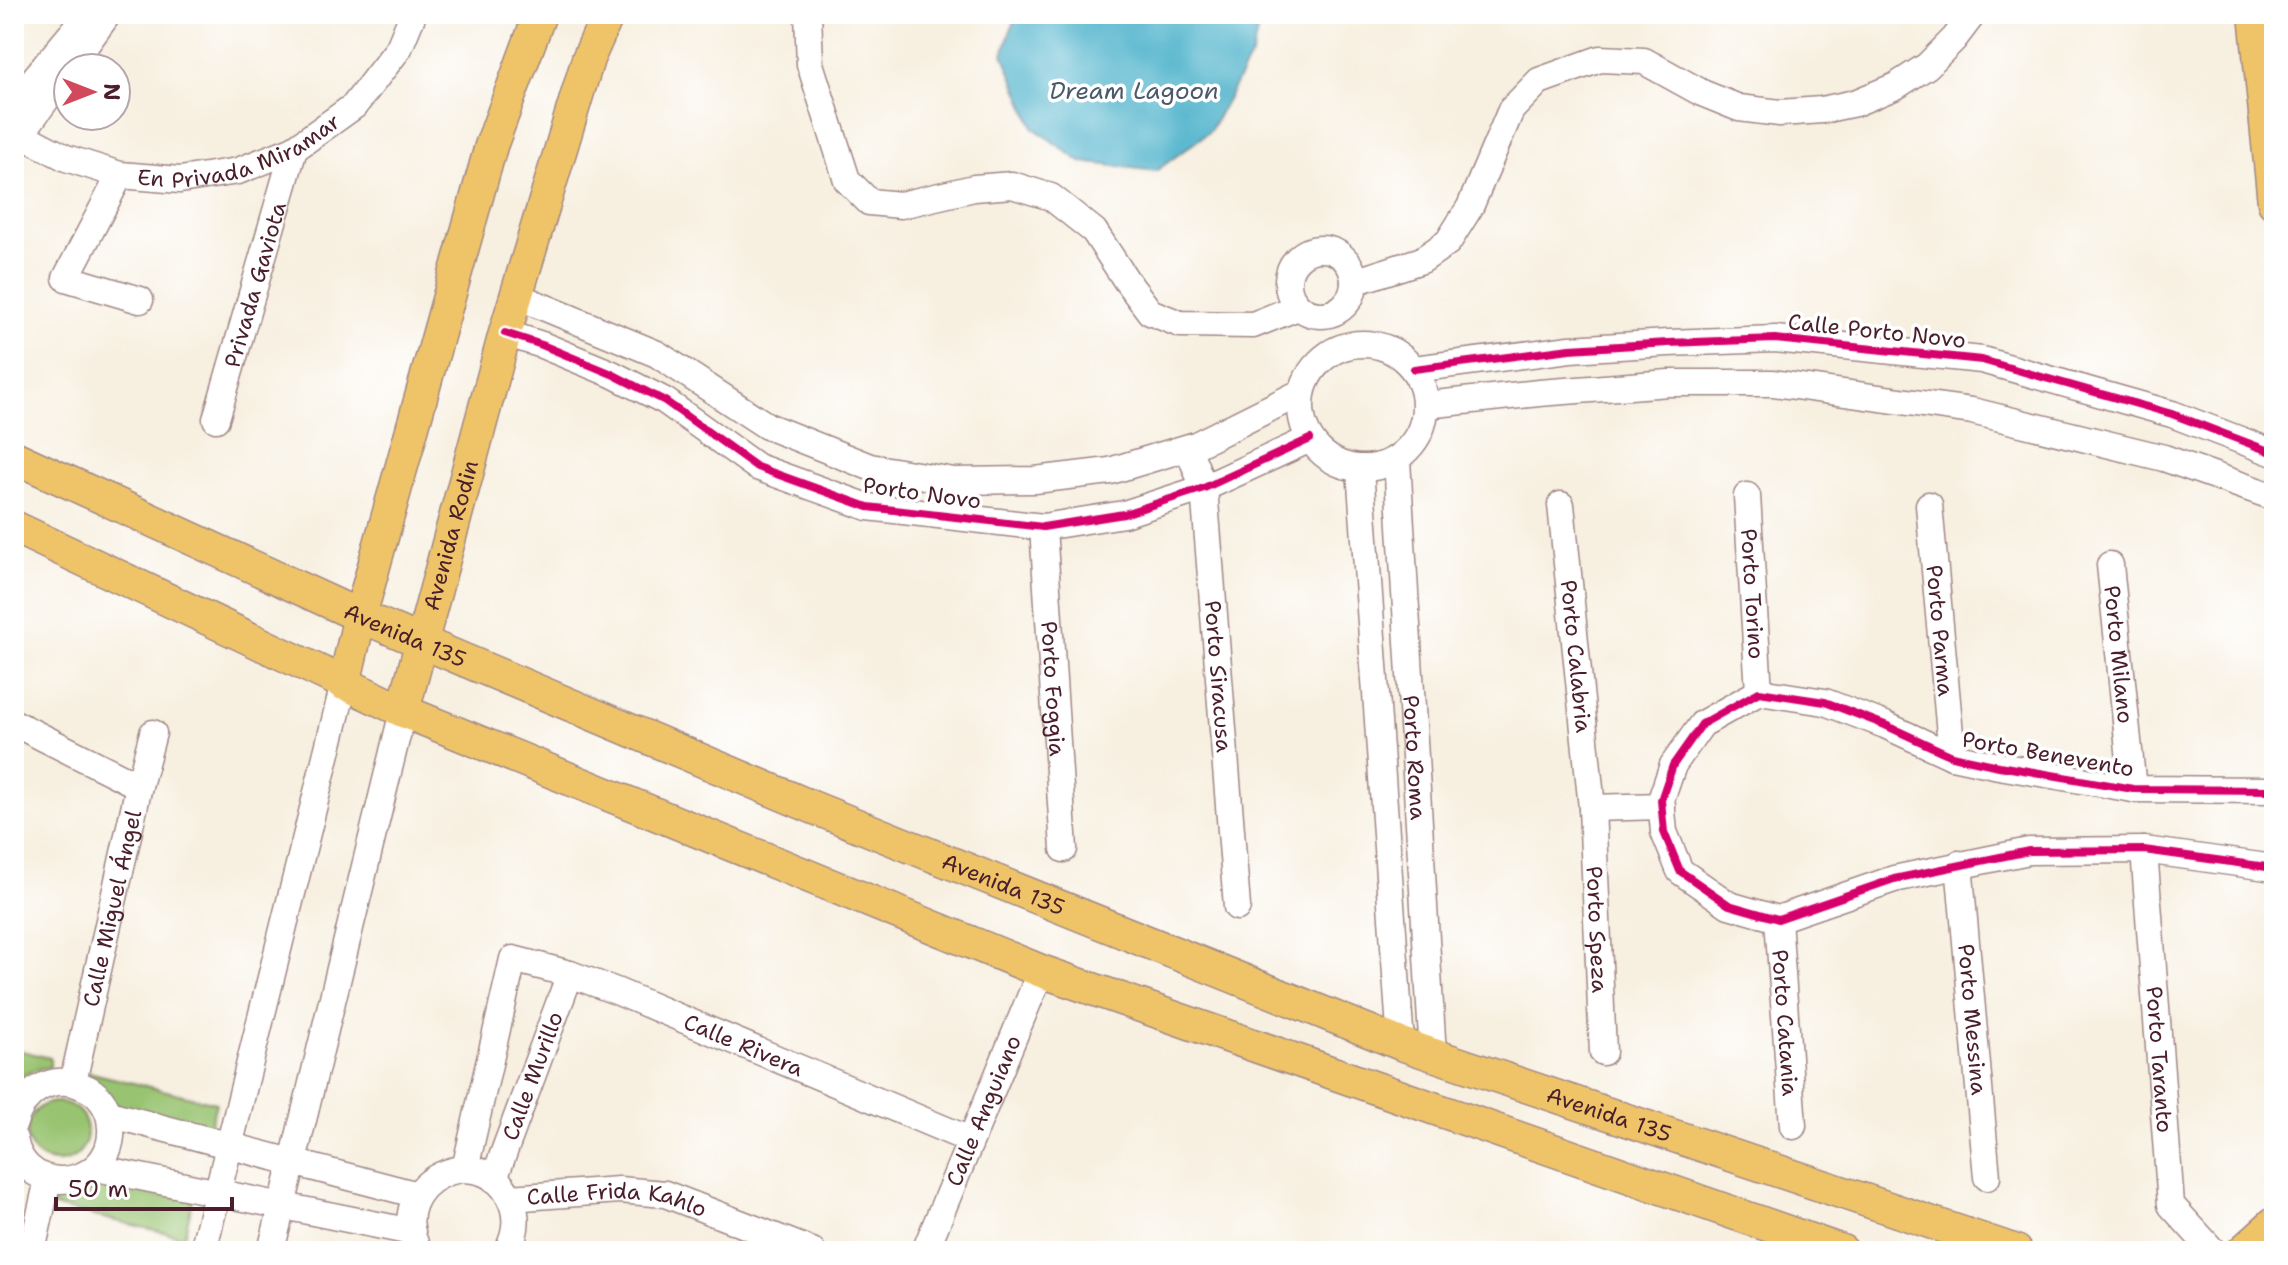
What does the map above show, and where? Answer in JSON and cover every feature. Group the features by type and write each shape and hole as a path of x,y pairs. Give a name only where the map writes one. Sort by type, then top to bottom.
{"main road":[{"path":"344,684 360,616 491,146 540,14"},
{"name":"Avenida Rodin","path":"403,711 505,333 588,59 608,14"},
{"path":"2255,14 2274,203"},
{"name":"Avenida 135","path":"14,457 360,616 812,807 1401,1044 2016,1251"},
{"path":"14,527 403,711 1041,971 1842,1251"},
{"path":"2243,1251 2274,1223"}],"street":[{"path":"14,103 88,14"},
{"path":"81,52 108,14"},
{"name":"En Privada Miramar","path":"16,138 120,175 180,180 238,171 294,149 354,106 399,48 413,14"},
{"path":"808,14 810,64 847,180 869,202 901,205 974,188 1012,185 1051,197 1094,231 1150,312 1180,324 1253,325 1298,307"},
{"path":"1354,282 1422,260 1448,242 1470,207 1511,110 1539,81 1600,59 1644,61 1702,93 1739,108 1780,113 1822,110 1855,103 1896,86 1927,66 1973,14"},
{"path":"16,138 52,91"},
{"name":"Privada Gaviota","path":"216,419 294,149"},
{"path":"120,175 66,278 140,300"},
{"path":"1318,250 1338,254 1352,271 1354,282 1347,302 1329,314 1308,313 1298,307 1289,288 1292,267 1298,258 1318,250"},
{"name":"Porto Novo","path":"517,296 657,354 767,426 870,467 954,481 1035,480 1110,471 1188,448 1302,392"},
{"name":"Porto Novo","path":"505,333 612,374 665,401 757,467 868,507 1043,527 1124,514 1204,488 1310,439"},
{"name":"Calle Porto Novo","path":"1414,369 1570,349 1775,339 1982,360 2172,414 2274,453"},
{"path":"1361,343 1381,345 1400,354 1414,369 1423,386 1426,405 1423,427 1413,445 1397,460 1379,467 1360,469 1341,465 1323,455 1310,439 1301,409 1302,392 1310,373 1323,358 1341,347 1361,343"},
{"path":"1426,405 1669,383 1773,383 1972,411 2164,458 2274,497"},
{"name":"Porto Siracusa","path":"1188,448 1204,488 1237,907"},
{"name":"Porto Roma","path":"1397,460 1433,1055"},
{"name":"Porto Roma","path":"1360,469 1401,1044"},
{"name":"Porto Torino","path":"1747,496 1759,692"},
{"name":"Porto Calabria","path":"1561,505 1592,808"},
{"name":"Porto Parma","path":"1929,505 1952,756"},
{"name":"Porto Foggia","path":"1043,527 1064,849"},
{"name":"Porto Milano","path":"2110,565 2133,789"},
{"path":"203,1251 344,684"},
{"path":"1759,692 1702,724 1673,765 1661,800 1664,832 1680,871 1729,905 1778,919 1894,879 2029,851 2144,850 2274,868"},
{"name":"Porto Benevento","path":"1759,692 1825,702 1952,756 2133,789 2274,790"},
{"name":"Avenida Rodin","path":"271,1251 403,711"},
{"path":"14,723 139,786"},
{"name":"Calle Miguel Ángel","path":"73,1082 153,733"},
{"path":"1592,808 1662,806"},
{"name":"Porto Speza","path":"1592,808 1603,1052"},
{"name":"Porto Taranto","path":"2144,850 2171,1205 2213,1251"},
{"name":"Porto Messina","path":"1959,864 1987,1177"},
{"name":"Porto Catania","path":"1778,919 1793,1126"},
{"name":"Calle Rivera","path":"513,959 570,974 616,991 970,1140"},
{"name":"Calle Murillo","path":"465,1169 513,959"},
{"path":"1396,970 1428,968"},
{"name":"Calle Anguiano","path":"925,1251 1041,971"},
{"name":"Calle Murillo","path":"502,1189 570,974"},
{"path":"14,1123 17,1111 27,1096 40,1086 56,1081 73,1082 88,1088 101,1099 109,1114 112,1133 107,1152 96,1168 81,1177 65,1181 48,1179 33,1171 21,1159 14,1139"},
{"path":"109,1114 418,1195"},
{"path":"96,1168 282,1206 416,1242 412,1211 418,1195 435,1177 446,1172 477,1171 502,1189 516,1222 507,1251"},
{"path":"32,1251 48,1179"},
{"name":"Calle Frida Kahlo","path":"502,1189 619,1190 665,1194 812,1251"}],"green space":[{"path":"14,1049 50,1058 50,1067 34,1070 14,1080"},
{"path":"88,1072 216,1103 209,1129 118,1109 87,1076"},
{"path":"57,1102 69,1104 78,1111 85,1120 85,1144 78,1153 69,1160 57,1162 45,1160 36,1153 29,1144 27,1132 29,1120 36,1111 45,1104"},
{"path":"98,1181 193,1199 184,1237 52,1206 53,1199 84,1191"}],"water":[{"name":"Dream Lagoon","path":"1016,14 1261,14 1252,54 1210,131 1156,171 1081,162 1034,128 1003,54"}],"cycle path":[{"path":"505,333 612,374 665,401 757,467 868,507 1043,527 1124,514 1204,488 1310,439"},
{"path":"1414,369 1570,349 1775,339 1982,360 2172,414 2274,453"},
{"path":"2274,790 2133,789 1999,766 1952,756 1825,702 1759,692 1702,724 1673,765 1661,800 1664,832 1680,871 1729,905 1778,919 1894,879 2029,851 2144,850 2274,868"}]}
